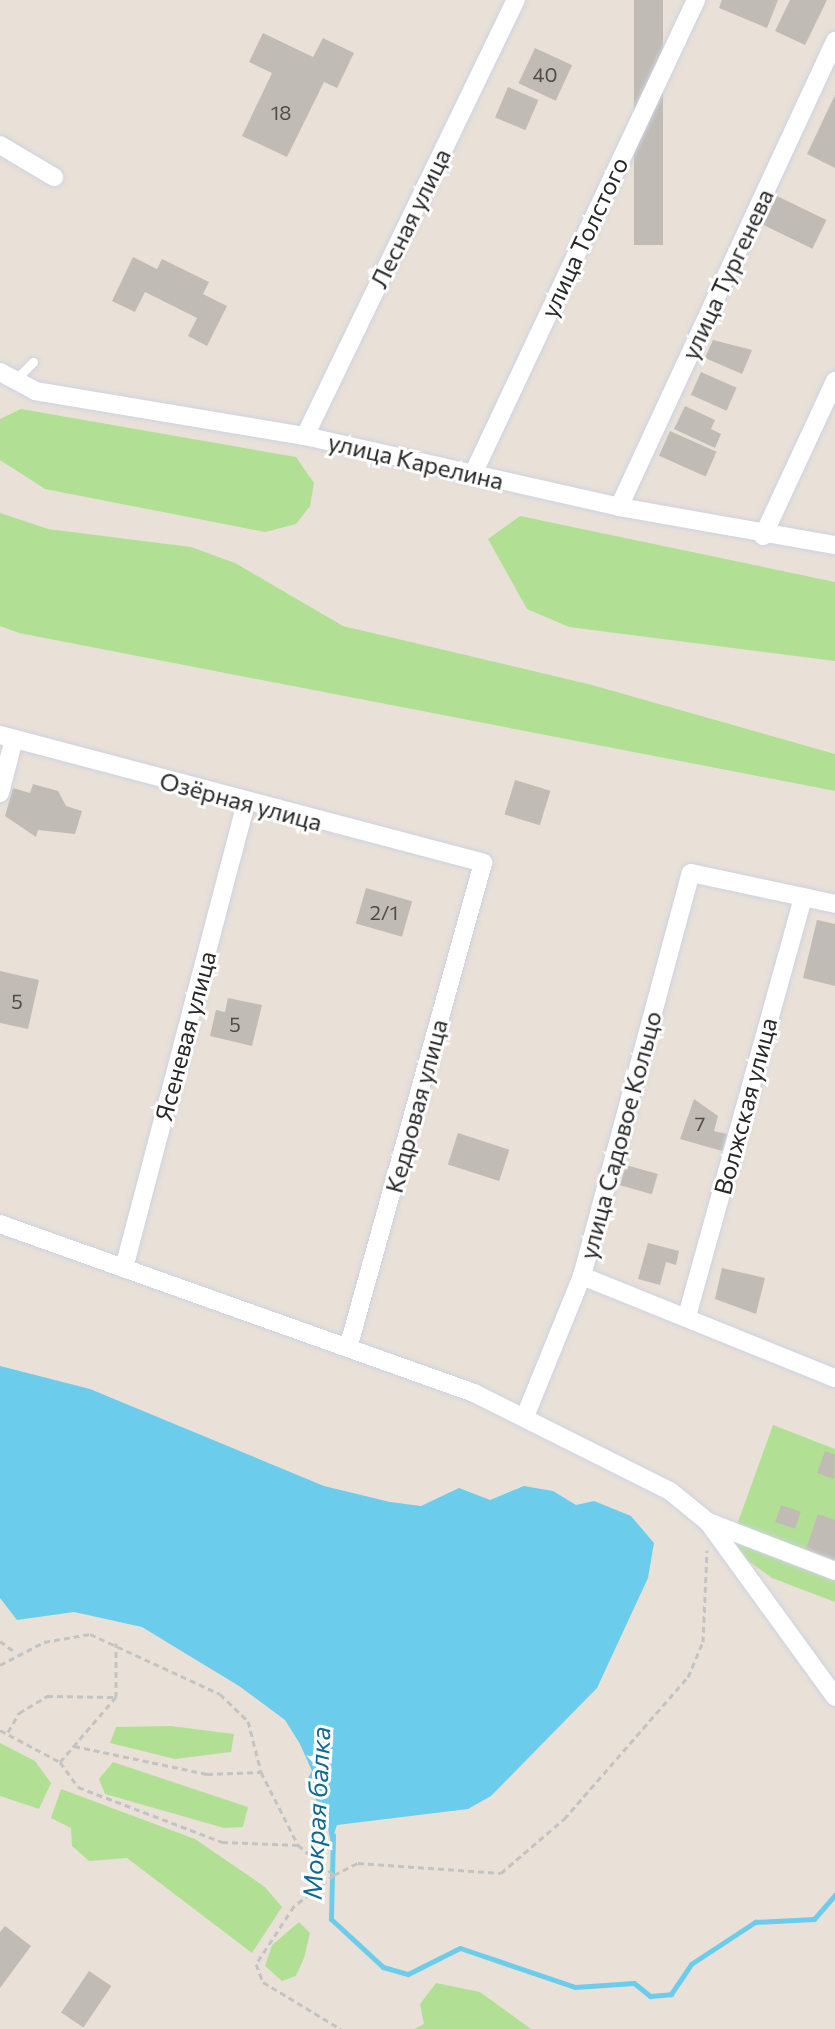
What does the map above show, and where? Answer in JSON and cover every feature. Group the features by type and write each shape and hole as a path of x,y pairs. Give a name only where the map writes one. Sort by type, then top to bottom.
{"street":[{"name":"Лесная улица","path":"305,436 516,0"},
{"name":"улица Толстого","path":"473,474 696,0"},
{"name":"улица Тургенева","path":"619,507 835,41"},
{"path":"0,145 54,177"},
{"name":"улица Карелина","path":"7,376 35,391 305,436 619,507 763,536 835,545"},
{"path":"763,536 835,381"},
{"path":"0,793 7,737"},
{"name":"Озёрная улица","path":"7,737 246,804 483,863"},
{"name":"Ясеневая улица","path":"124,1268 246,804"},
{"name":"Кедровая улица","path":"348,1348 483,863"},
{"name":"улица Садовое Кольцо","path":"835,904 691,873 582,1276 835,1378"},
{"name":"Волжская улица","path":"687,1316 803,897"},
{"path":"0,1224 526,1414 670,1491 708,1522 835,1697"},
{"path":"526,1414 582,1276"},
{"path":"708,1522 835,1571"}],"lane":[{"path":"7,376 33,362"}],"path":[{"path":"341,2029 272,1989 256,1964 294,1906 334,1875 358,1863 501,1873 564,1819 688,1677 703,1642 708,1522"},
{"path":"0,1665 16,1653 90,1634 116,1642 220,1694 248,1721 261,1772 298,1845 334,1875"},
{"path":"0,1641 16,1653"},
{"path":"60,1762 116,1697 116,1642"},
{"path":"8,1733 19,1713 47,1696 116,1697"},
{"path":"0,1730 60,1762 78,1787 222,1842 298,1845"},
{"path":"74,1746 207,1774 261,1772"}],"green space":[{"path":"21,409 296,457 314,483 310,506 296,524 265,532 45,489 0,460 0,419"},
{"path":"0,513 48,529 191,547 235,563 343,626 592,685 835,754 835,791 19,633 0,626"},
{"path":"520,516 835,582 835,661 569,627 527,609 488,539"},
{"path":"773,1425 835,1449 835,1602 772,1578 729,1547"},
{"path":"171,1726 234,1734 231,1752 175,1759 110,1743 116,1727"},
{"path":"0,1743 35,1761 51,1783 39,1809 0,1796"},
{"path":"113,1762 248,1807 243,1827 224,1828 105,1794 99,1779"},
{"path":"61,1789 195,1839 265,1887 282,1907 252,1953 127,1858 89,1861 72,1846 71,1828 51,1818"},
{"path":"299,1922 310,1933 304,1958 296,1976 282,1981 265,1966 272,1945"},
{"path":"436,1983 480,1992 531,2029 414,2029 424,2024 420,2004"}],"water":[{"path":"0,1366 90,1389 324,1486 390,1502 421,1506 459,1488 490,1500 524,1486 553,1491 576,1505 594,1501 631,1516 654,1543 648,1578 597,1688 491,1796 468,1809 337,1825 331,1843 325,1813 305,1784 312,1771 285,1720 239,1686 142,1627 74,1612 17,1620 0,1598"}],"building":[{"path":"634,0 663,0 663,245 634,245"},
{"path":"722,0 778,0 767,28 719,8"},
{"path":"790,0 827,0 805,45 775,31"},
{"path":"263,33 313,57 323,38 354,53 337,88 324,82 287,157 242,136 272,73 249,62"},
{"path":"535,48 572,65 556,101 519,83"},
{"path":"508,87 538,100 525,130 495,117"},
{"path":"835,95 835,168 807,154"},
{"path":"777,196 826,220 812,249 763,225"},
{"path":"133,257 157,269 162,259 209,282 203,294 227,306 207,346 188,336 197,318 145,292 135,312 112,301"},
{"path":"713,340 752,350 742,374 705,358"},
{"path":"701,372 737,388 726,411 691,395"},
{"path":"685,406 715,420 711,429 721,434 715,448 674,429"},
{"path":"670,431 717,452 706,476 659,456"},
{"path":"515,780 550,791 540,825 504,814"},
{"path":"33,784 58,791 66,806 82,811 75,834 38,830 36,837 5,816 13,788 30,793"},
{"path":"366,888 412,901 402,937 356,924"},
{"path":"817,920 835,924 835,986 803,978"},
{"path":"0,971 39,980 28,1029 0,1023"},
{"path":"228,998 262,1005 252,1046 210,1036 216,1010 225,1012"},
{"path":"694,1099 718,1116 714,1131 727,1134 722,1151 680,1139"},
{"path":"458,1133 509,1150 499,1181 448,1164"},
{"path":"626,1165 658,1174 652,1194 620,1185"},
{"path":"648,1243 679,1251 676,1265 666,1262 660,1285 638,1279"},
{"path":"722,1268 765,1278 756,1314 715,1299"},
{"path":"825,1451 835,1455 834,1479 817,1473"},
{"path":"781,1505 801,1512 795,1529 775,1522"},
{"path":"818,1514 835,1520 835,1560 806,1549"},
{"path":"5,1926 31,1946 0,1988 0,1932"},
{"path":"89,1971 111,1986 83,2028 61,2012"}],"waterway":[{"name":"Мокрая балка","path":"333,1835 331,1919 383,1967 408,1974 460,1948 575,1987 634,1983 650,1996 671,1994 691,1964 755,1922 814,1919 835,1895"}]}
